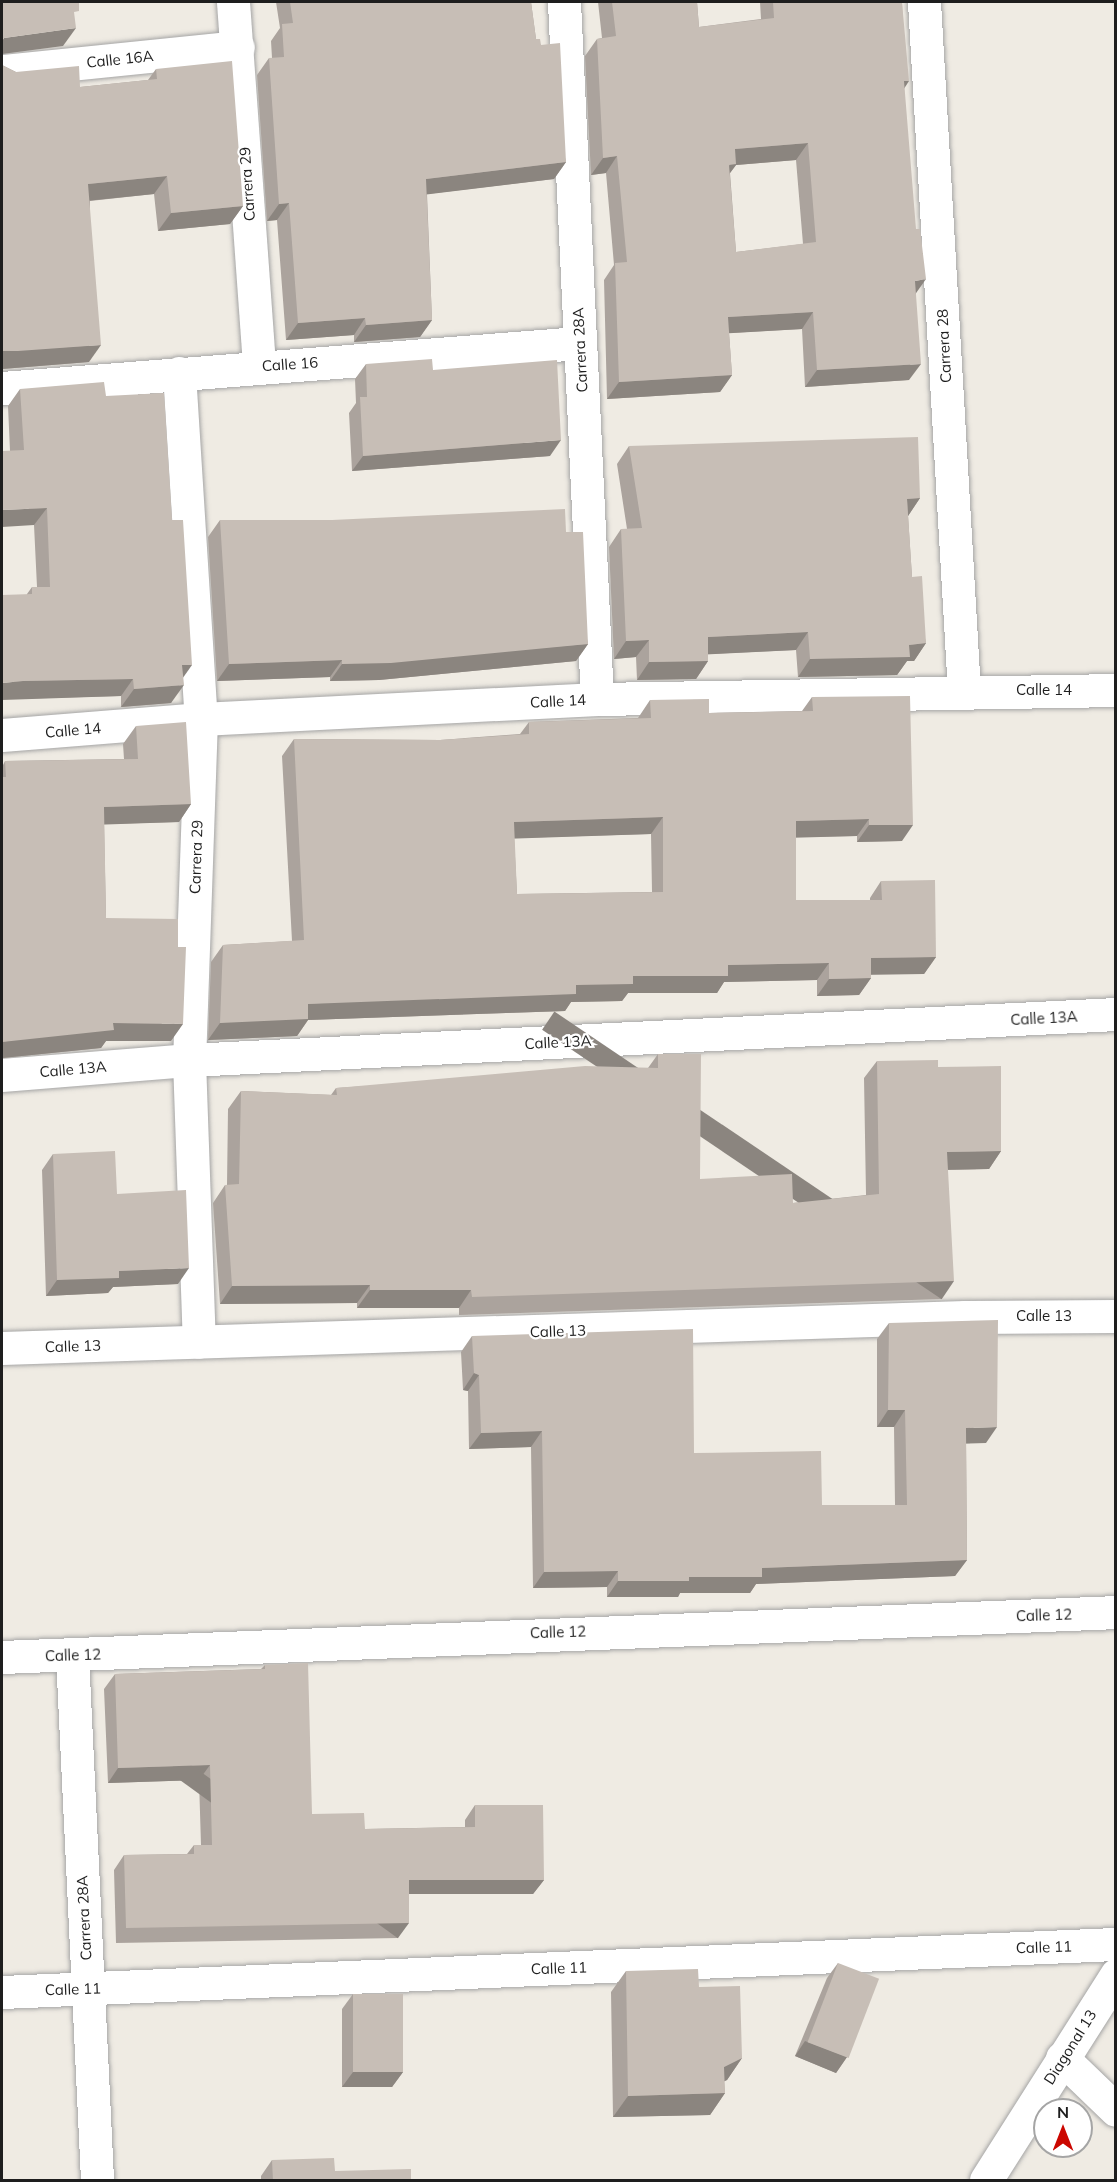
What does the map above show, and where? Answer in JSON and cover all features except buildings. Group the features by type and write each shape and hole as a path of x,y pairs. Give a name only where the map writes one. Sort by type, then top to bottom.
{"street":[{"name":"Carrera 29","path":"233,2 259,366"},
{"name":"Carrera 28A","path":"564,2 597,699"},
{"name":"Carrera 28","path":"924,2 964,691"},
{"name":"Calle 16A","path":"2,71 238,47"},
{"name":"Calle 16","path":"2,388 259,366 579,343"},
{"name":"Carrera 29","path":"179,373 201,719 189,1059 199,1341"},
{"name":"Calle 14","path":"2,735 201,719 597,699 1116,690"},
{"name":"Calle 13A","path":"2,1075 189,1059 1116,1014"},
{"name":"Calle 13","path":"2,1348 953,1317 1116,1316"},
{"name":"Calle 12","path":"2,1657 494,1635 1116,1612"},
{"name":"Carrera 28A","path":"72,1655 97,2181"},
{"name":"Calle 11","path":"2,1992 1116,1944"},
{"name":"Diagonal 13","path":"986,2181 1116,1975"},
{"path":"1062,2058 1116,2110"}]}
